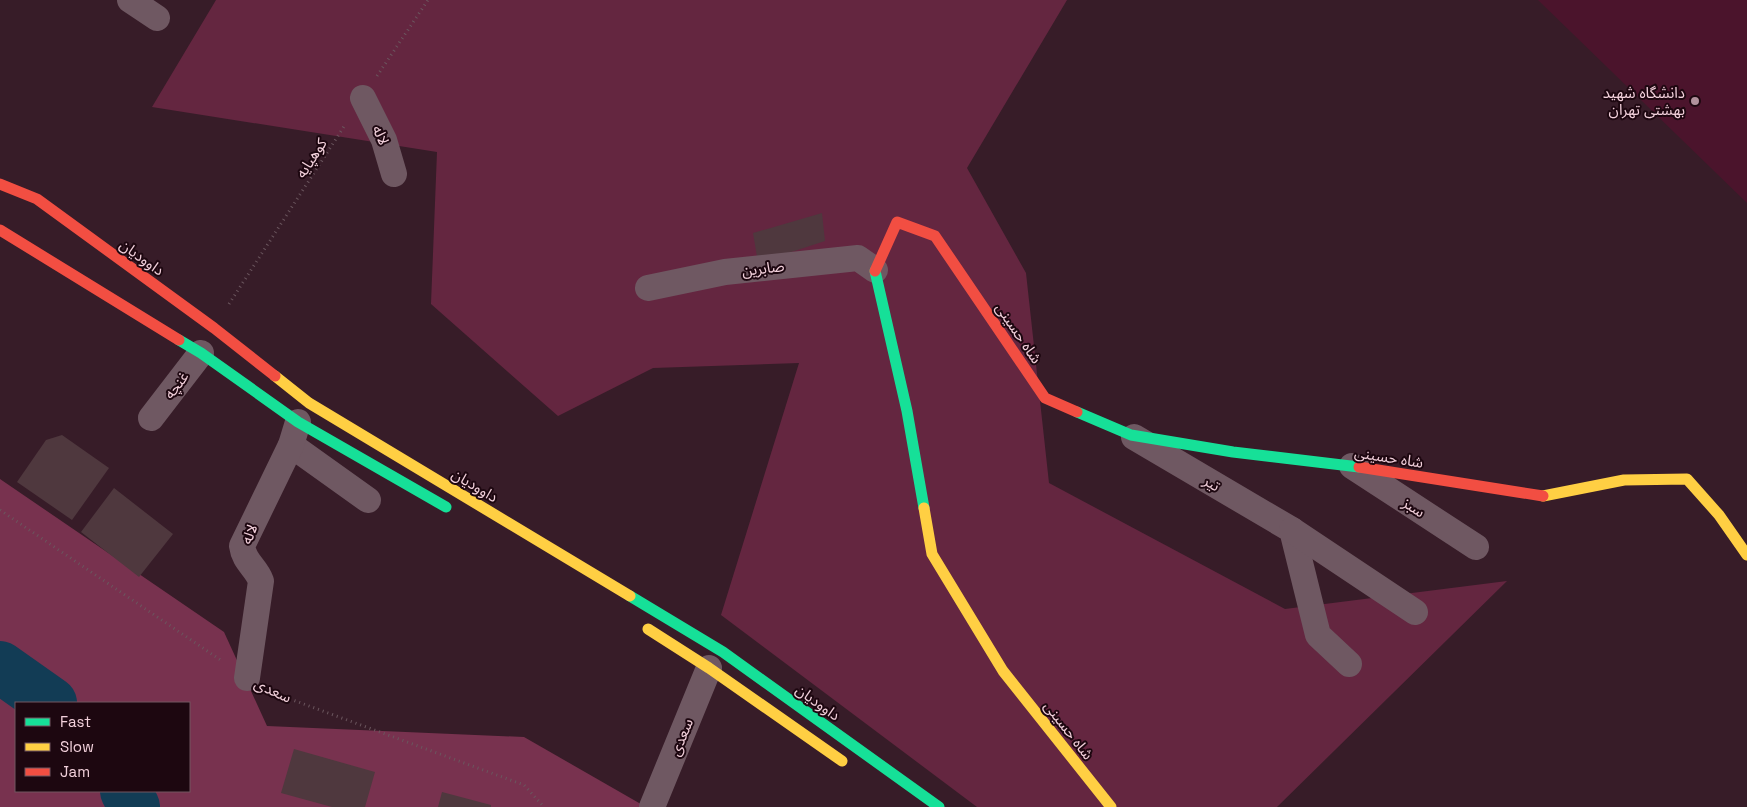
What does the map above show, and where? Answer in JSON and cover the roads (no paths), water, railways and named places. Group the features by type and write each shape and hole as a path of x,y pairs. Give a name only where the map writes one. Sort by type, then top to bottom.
{"street":[{"path":"130,0 158,18"},
{"name":"لاله","path":"362,98 384,140 394,174"},
{"name":"داوودیان","path":"0,184 37,199 211,340 295,434 452,510"},
{"name":"شاه حسینی","path":"1111,807 1003,670 932,554 907,411 875,270 897,222 935,236 1045,398 1131,435 1233,452 1352,466 1540,497 1624,480 1687,479 1719,515 1747,555"},
{"name":"داوودیان","path":"0,230 211,340 309,403 723,652 939,807"},
{"name":"صابرین","path":"648,288 725,272 858,258 875,270"},
{"name":"غنچه","path":"151,418 211,340"},
{"path":"301,397 295,434 368,500"},
{"name":"لاله","path":"247,678 262,581 259,574 243,555 242,546 295,434"},
{"name":"تیر","path":"1131,435 1292,530 1415,612"},
{"name":"سبز","path":"1352,466 1476,547"},
{"path":"1292,530 1318,635 1349,664"},
{"path":"636,621 710,668 852,768"},
{"name":"سعدی","path":"652,807 710,668"}],"waterway":[{"path":"0,667 50,702"},
{"path":"126,792 134,807"}],"place":[{"name":"دانشگاه شهید بهشتی تهران","path":"1695,101"}]}
